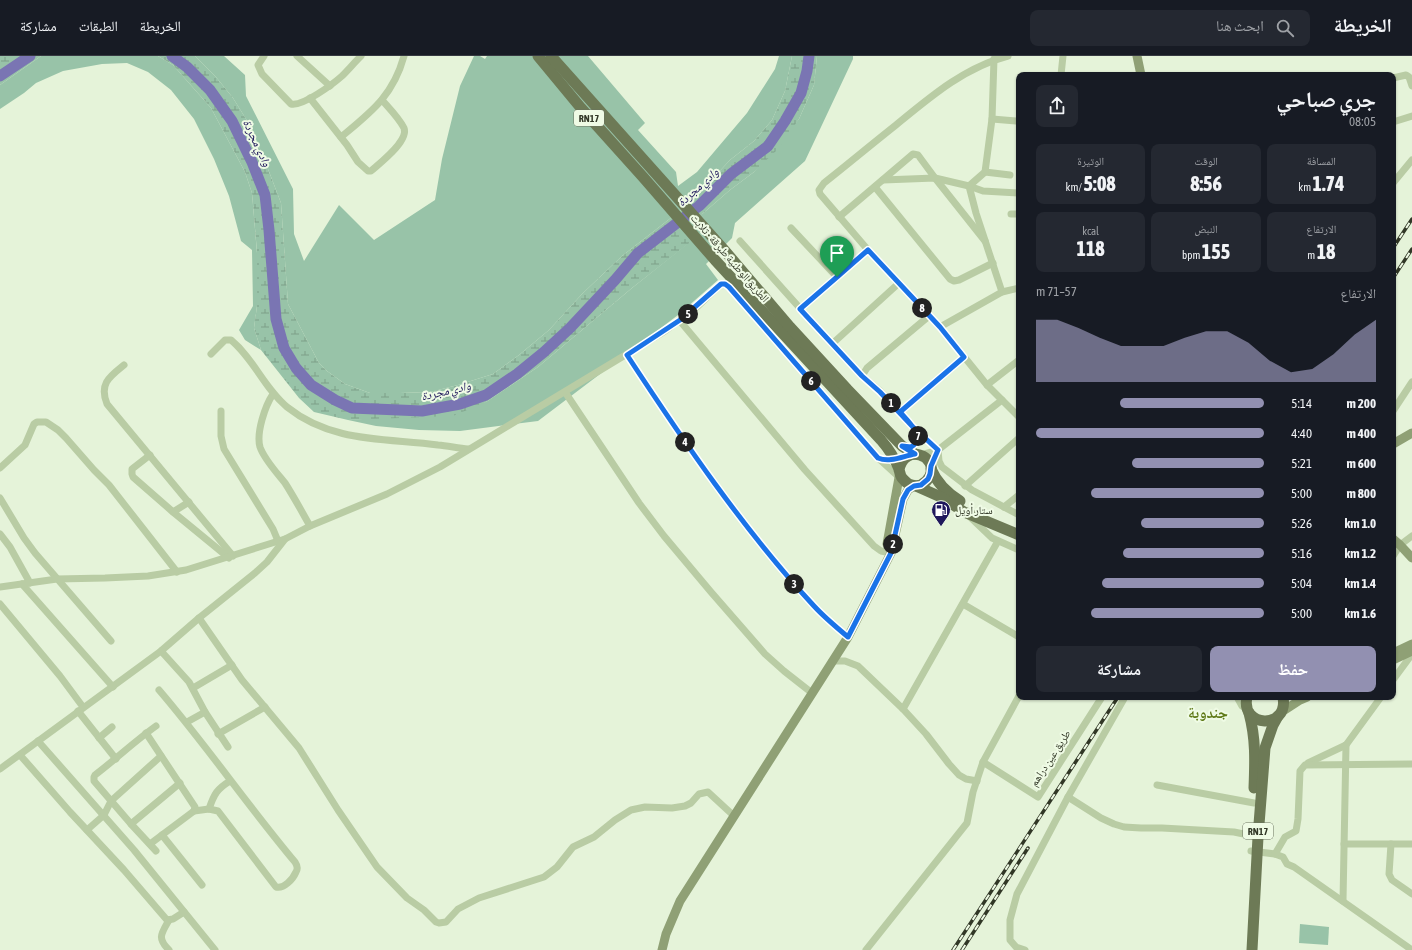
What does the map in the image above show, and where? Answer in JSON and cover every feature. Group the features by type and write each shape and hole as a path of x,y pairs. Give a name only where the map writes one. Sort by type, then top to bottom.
{"main road":[{"name":"الطريق الوطنية طبرقة - تلابت","path":"538,56 581,108 715,260 881,440 894,459 900,475"},
{"name":"الطريق الوطنية طبرقة - تلابت","path":"551,56 725,251 790,327 902,446 914,455"},
{"name":"RN17","path":"914,455 928,461 935,478 948,493 964,503 1016,526"},
{"path":"914,455 903,460 900,475 910,485 943,498 964,512 1016,534"},
{"path":"915,486 925,482 930,474 931,468"},
{"name":"RN17","path":"1255,837 1254,803 1260,748 1283,708 1282,700"},
{"name":"RN17","path":"1245,950 1254,852 1260,748 1247,704"},
{"path":"1247,704 1253,717 1263,721 1274,719 1279,714"},
{"name":"RN17","path":"1252,950 1254,852"}],"street":[{"path":"264,56 258,63 258,68 291,104 296,105 330,86 342,76 357,57"},
{"path":"297,56 330,86"},
{"path":"341,137 371,112 382,100 397,76 404,56"},
{"path":"1008,56 994,59 960,76 912,112 824,183 819,190 820,194 868,250 940,327 987,385 1016,414"},
{"path":"1061,72 1064,56"},
{"path":"1137,56 1140,72"},
{"path":"969,186 985,172 992,119 994,59"},
{"path":"1396,77 1409,76 1412,86"},
{"path":"310,98 341,137 358,162 368,171 371,171 387,157 398,146 403,138 404,129 382,100"},
{"path":"1396,121 1412,116"},
{"path":"992,119 1016,121"},
{"path":"839,217 913,154 915,154 918,155 985,241"},
{"path":"1396,179 1412,160"},
{"path":"985,172 1010,175"},
{"path":"883,180 935,178 989,192 1016,193"},
{"path":"969,186 1002,292"},
{"path":"875,187 950,279 954,281 959,280 993,263"},
{"path":"1011,214 1016,214"},
{"path":"790,228 837,277"},
{"path":"740,241 862,376 938,450 940,464 966,486 1016,513"},
{"path":"800,309 868,250"},
{"path":"832,344 899,283"},
{"path":"1,585 22,584 57,579 112,578 177,572 200,567 282,540 310,526 387,494 440,467 627,355 680,320 721,284 725,284 729,287 878,458 900,475 888,553"},
{"path":"940,327 1002,292 1016,289"},
{"path":"862,376 867,368 929,316"},
{"path":"680,320 805,470 874,546 881,551 888,553"},
{"path":"211,354 225,340 231,340 255,367 273,394 288,408 317,425 350,436 408,443 437,444 468,449"},
{"path":"627,355 711,480 741,519 777,564 815,607 848,637"},
{"path":"900,412 964,357"},
{"path":"987,385 1016,362"},
{"path":"124,365 108,379 104,387 105,400 112,411 189,502 231,557"},
{"path":"1396,406 1412,382"},
{"path":"565,392 626,484 664,536 765,654 812,693"},
{"path":"273,394 266,405 262,418 260,448 286,485 310,526"},
{"path":"878,458 886,460 894,459 938,450 1002,400"},
{"path":"221,411 221,440 224,449 273,529 282,540"},
{"path":"0,468 26,445 34,424 46,422 66,438 109,485 177,572"},
{"path":"902,446 910,447 916,443 918,437 913,427"},
{"path":"1396,442 1412,433"},
{"path":"966,486 1016,441"},
{"path":"931,468 938,450"},
{"path":"150,455 132,470 132,474 173,512 231,557"},
{"path":"939,484 940,478 943,474 954,477"},
{"path":"662,950 666,934 680,901 848,637 883,567 903,499 908,490 915,486"},
{"path":"1004,507 1016,497"},
{"path":"0,498 24,538 57,579 111,641"},
{"path":"173,512 189,502"},
{"path":"964,512 985,533 998,541 1016,549"},
{"path":"1412,536 1397,542 1412,558"},
{"path":"1,539 30,583"},
{"path":"0,769 161,651 267,562 282,540"},
{"path":"903,709 998,541"},
{"path":"22,584 112,687"},
{"path":"0,604 60,676 99,738 116,759"},
{"path":"963,604 1016,635"},
{"path":"199,618 248,686 299,748 338,810 377,867 407,898 424,910 433,920 439,923 448,920 458,909 479,898 544,877 557,867 573,847 594,837 615,820 631,810 645,807 672,808 685,806 699,794 708,792 734,816"},
{"path":"1396,652 1412,644"},
{"path":"161,651 193,688 218,734 228,747"},
{"path":"1396,659 1412,653"},
{"path":"1396,674 1412,653"},
{"path":"832,661 845,661 858,666 903,709 926,734 959,775 966,779 977,780"},
{"path":"193,688 232,665"},
{"path":"150,844 194,811 209,809 218,812 276,887 279,888 284,886 296,872 297,866 295,862 230,781 187,722 159,690"},
{"path":"866,950 965,826 969,818 972,797 983,762 1017,700"},
{"name":"طريق عين دراهم","path":"983,762 1038,797 1100,700"},
{"path":"1025,950 1016,947 1010,940 1010,920 1017,894 1068,797 1124,700"},
{"path":"1238,700 1242,706 1247,704"},
{"path":"1279,714 1300,700"},
{"path":"1275,854 1285,837 1296,831 1300,771 1305,765 1346,745 1379,700"},
{"path":"218,734 265,706"},
{"path":"187,722 205,712"},
{"path":"156,726 127,748 94,778 111,801 156,851"},
{"path":"99,738 112,727"},
{"path":"146,733 195,807 194,811"},
{"path":"38,741 143,860 215,950"},
{"path":"1343,901 1346,745"},
{"path":"20,755 167,920 169,920"},
{"path":"87,830 104,815 111,801 161,756"},
{"path":"1305,765 1412,764"},
{"path":"209,809 218,790 230,781"},
{"path":"131,824 180,783"},
{"path":"1157,785 1254,803"},
{"path":"1068,797 1101,818 1124,827 1234,832 1255,837"},
{"path":"162,834 202,885"},
{"path":"1344,844 1412,844"},
{"path":"1391,844 1390,878 1412,894"},
{"path":"1254,852 1275,854 1283,857 1287,864 1294,867 1412,950"},
{"path":"169,950 161,938 162,932 169,920 176,918 184,912"}],"green space":[{"path":"0,56 41,56 0,85"},
{"path":"41,56 158,56 173,65 211,108 245,172 252,193 257,253 257,306 254,328 261,350 245,340 239,330 253,306 252,250 241,241 229,196 214,159 194,119 171,90 148,72 127,63 102,64 63,71 36,83 0,109 0,85"},
{"path":"158,56 195,56 216,77 233,98 251,127 281,203 288,304 319,363 345,384 370,393 400,393 430,392 493,374 519,355 549,330 582,294 622,256 690,203 730,160 754,141 772,120 785,91 792,56 817,56 814,85 799,119 777,150 754,172 701,215 702,233 632,288 538,367 486,402 453,416 348,420 314,412 299,398 261,350 254,328 257,306 257,252 252,193 245,172 211,108 173,65"},
{"path":"195,56 224,56 245,75 246,96 293,189 294,234 304,261 339,205 374,240 435,200 442,159 460,86 474,56 480,56 485,59 487,56 588,56 645,123 638,130 676,172 678,186 697,172 747,113 775,69 779,56 792,56 785,91 772,120 754,141 730,160 690,203 622,256 582,294 549,330 519,355 493,374 458,385 430,392 370,393 345,384 319,363 288,304 281,203 251,127 233,98 216,77"},
{"path":"817,56 853,56 853,59 805,161 735,223 732,238 706,264 718,280 678,315 538,421 460,431 419,430 376,426 348,420 391,417 486,402 538,367 632,288 701,233 701,215 754,172 799,119 814,85"},
{"path":"1300,924 1329,927 1328,945 1299,943"}],"waterway":[{"name":"وادي مجردة","path":"0,76 30,56"},
{"name":"وادي مجردة","path":"172,56 187,67 210,90 232,121 252,162 265,195 276,319 284,348 296,368 311,385 335,400 352,408 422,411 460,404 486,395 517,374 544,352 570,328 638,253 699,206 731,174 768,146 785,121 801,93 807,71 809,56"}],"railway":[{"path":"1396,243 1412,219"},
{"path":"1396,273 1412,249"},
{"path":"953,950 1116,700"},
{"path":"962,950 1028,848"}],"place":[{"name":"ستار أويل","path":"941,527"}],"district":[{"name":"جندوبة","path":"1208,712"}],"route":[{"path":"837,277 800,309 862,376 880,392 913,427 938,450 931,466 928,479 921,485 914,486 908,490 903,499 891,553 864,602 848,637 815,607 777,564 732,508 711,480 627,355 665,331 698,306 722,283 725,284 878,458 886,460 915,454 902,446 911,447 916,443 918,437 913,427 900,412 964,357 940,327 868,250 837,277"}]}
